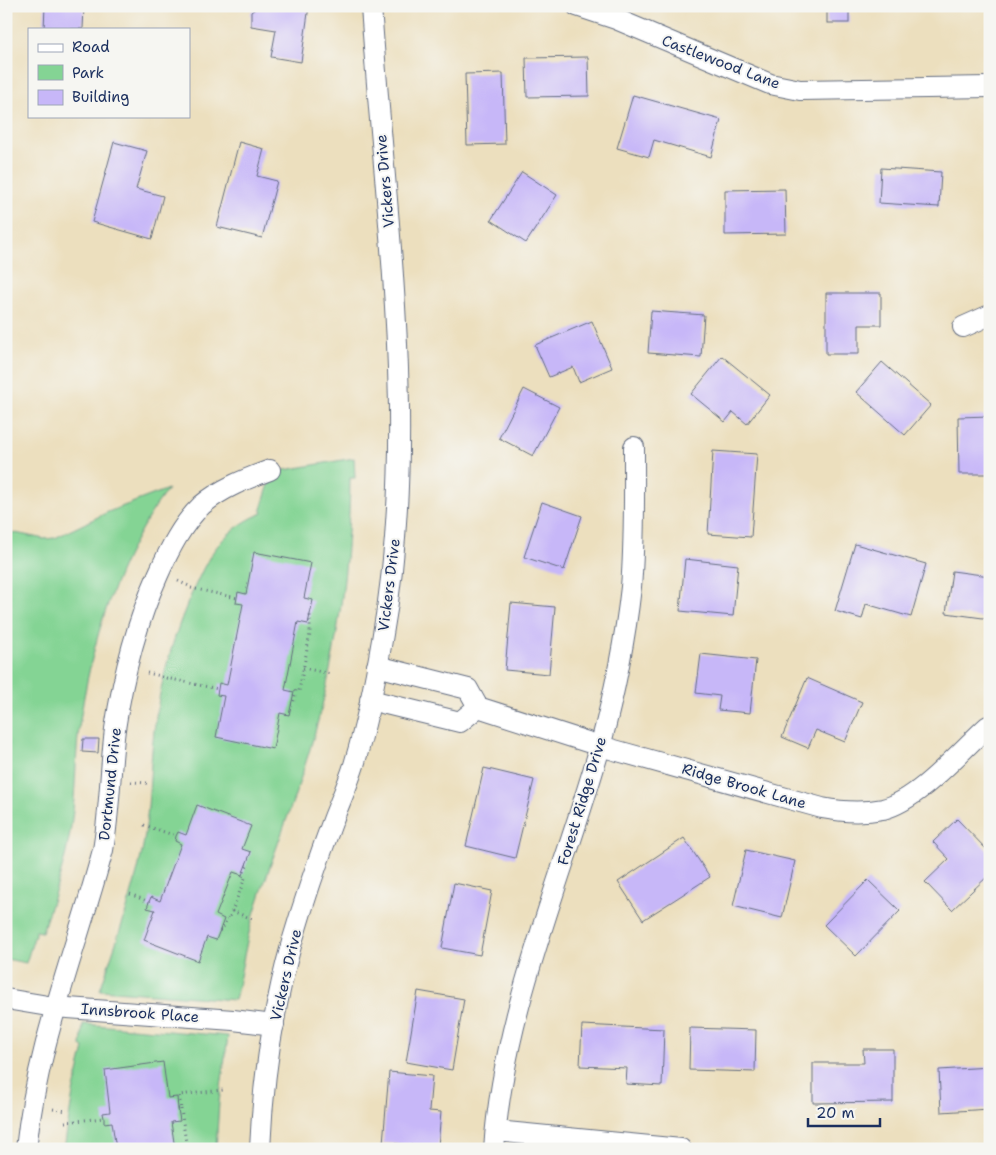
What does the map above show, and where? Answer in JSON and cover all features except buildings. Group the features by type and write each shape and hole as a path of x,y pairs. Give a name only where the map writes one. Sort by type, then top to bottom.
{"street":[{"name":"Vickers Drive","path":"260,1149 267,1064 274,1025 294,937 312,877 354,765 370,700 387,608 396,527 400,400 392,259 371,6"},
{"name":"Castlewood Lane","path":"577,6 609,17 770,84 800,90 990,86"},
{"path":"963,327 990,315"},
{"name":"Forest Ridge Drive","path":"495,1140 508,1051 520,1000 600,746 616,680 631,586 634,447"},
{"name":"Dortmund Drive","path":"26,1149 35,1089 54,1007 92,889 102,850 107,826 115,728 126,669 142,613 163,562 182,530 193,516 214,496 229,487 270,470"},
{"path":"370,700 460,722 478,707 468,689 377,666"},
{"name":"Ridge Brook Lane","path":"478,707 600,746 822,808 860,812 884,808 912,795 988,726"},
{"name":"Innsbrook Place","path":"6,998 54,1007 274,1025"},
{"path":"495,1140 681,1149"}],"path":[{"path":"191,588 237,598"},
{"path":"292,704 296,690 299,691 310,634 309,625 312,613 310,613"},
{"path":"303,668 331,674"},
{"path":"161,677 218,689"},
{"path":"144,825 176,836"},
{"path":"220,930 222,930 232,911 244,878 242,877 248,864 246,864"},
{"path":"130,894 149,902"},
{"path":"232,911 255,920"},
{"path":"187,1149 179,1095 223,1090"},
{"path":"65,1122 104,1118"}],"green space":[{"path":"354,458 355,478 350,478 345,575 330,670 315,732 253,919 235,1000 100,990 128,904 142,852 147,822 152,746 164,675 187,603 200,575 212,553 224,538 240,525 263,513 261,509 273,472"},
{"path":"168,489 150,515 120,572 108,602 99,633 84,696 79,728 73,814 69,839 59,880 42,932 36,931 26,963 6,959 6,531 44,539 55,538 108,512"},
{"path":"83,1024 228,1036 219,1102 216,1149 64,1149 73,1093 84,1048 81,1046"}]}
